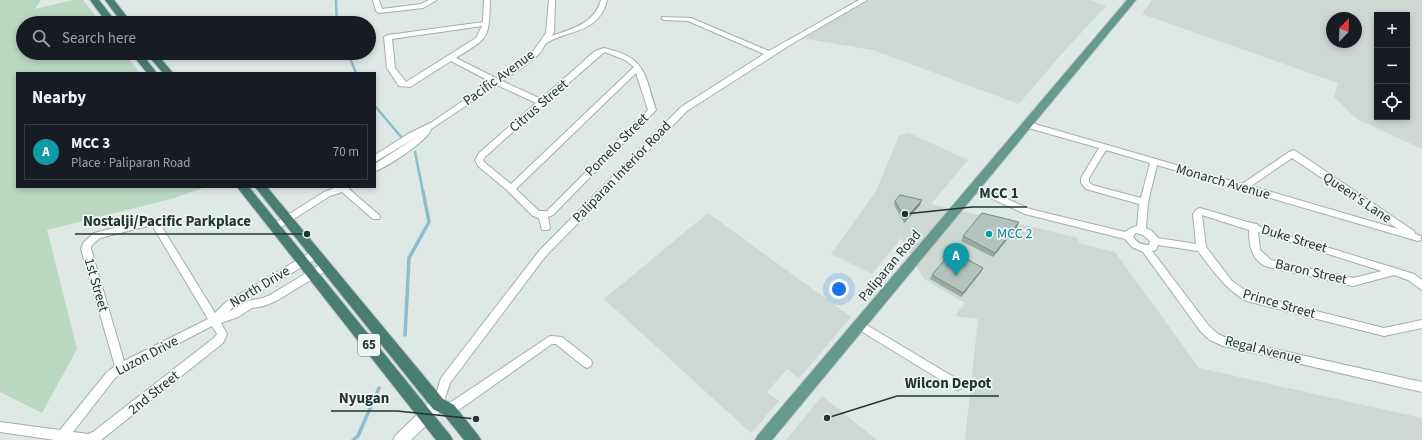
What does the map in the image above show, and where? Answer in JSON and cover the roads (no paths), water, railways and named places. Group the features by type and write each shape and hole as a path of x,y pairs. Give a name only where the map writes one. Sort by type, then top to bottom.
{"highway":[{"path":"94,0 107,16"},
{"path":"109,0 122,16"},
{"path":"142,60 151,72"},
{"path":"157,60 167,72"},
{"name":"65","path":"244,188 445,440"},
{"name":"65","path":"262,188 473,440"}],"main road":[{"name":"Paliparan Road","path":"763,440 978,186 1132,0"},
{"path":"401,440 426,416 444,407"}],"street":[{"path":"376,0 379,11 423,6 434,0"},
{"path":"486,24 388,37 391,68 402,84 407,85 451,58 484,35 486,24 487,0"},
{"name":"Pacific Avenue","path":"376,159 418,141 435,124 537,52 550,33 552,0"},
{"path":"544,42 582,27 592,21 599,15 603,8 604,0"},
{"name":"Paliparan Interior Road","path":"444,407 445,381 542,254 684,109 769,54 864,0"},
{"path":"664,18 689,19 769,54"},
{"name":"Citrus Street","path":"511,189 481,164 479,160 482,155 543,103 598,53 604,50 610,51 635,62 638,67"},
{"path":"451,58 495,81 543,103"},
{"path":"545,228 540,215 511,189 638,67"},
{"name":"Pomelo Street","path":"540,215 550,213 652,110 638,67"},
{"name":"Monarch Avenue","path":"1028,125 1420,240"},
{"name":"Pacific Avenue","path":"376,167 401,147"},
{"path":"1103,148 1085,178 1085,183 1090,187 1144,202"},
{"name":"Queen's Lane","path":"1242,188 1293,154 1420,240"},
{"path":"1141,230 1144,202 1154,162"},
{"path":"978,186 1028,212 1128,236 1136,246 1146,249 1153,247 1155,241"},
{"path":"327,194 333,188"},
{"path":"275,227 327,194 344,188 376,217"},
{"name":"Duke Street","path":"1202,248 1197,214 1200,211 1254,226 1395,271 1412,277 1422,286"},
{"name":"1st Street","path":"121,368 86,249 87,244 97,235 154,221 213,321"},
{"name":"Baron Street","path":"1254,226 1254,251 1268,263 1353,282 1395,271"},
{"path":"1128,236 1129,233 1134,230 1141,230 1151,236 1155,241 1202,248"},
{"name":"Prince Street","path":"1202,248 1229,284 1239,294 1250,298 1384,332 1422,324"},
{"name":"Regal Avenue","path":"1146,249 1205,328 1214,337 1227,343 1422,387"},
{"name":"North Drive","path":"213,321 229,305 316,254"},
{"name":"North Drive","path":"213,321 234,314 250,304 264,302 273,298 312,273 326,266"},
{"name":"Luzon Drive","path":"61,438 111,375 121,368 213,321"},
{"name":"2nd Street","path":"61,438 88,439 104,433 219,340 222,334 213,321"},
{"path":"860,325 958,385"},
{"path":"444,407 506,373 550,340 558,340 587,363"},
{"path":"0,427 61,438"}],"waterway":[{"path":"336,0 337,16"},
{"path":"351,60 356,72"},
{"path":"376,107 402,138"},
{"path":"415,152 423,192"},
{"path":"405,335 409,258 429,222 423,191"},
{"path":"353,440 358,436 379,388"}],"place":[{"name":"MCC 1","path":"905,214"},
{"name":"Nostalji/Pacific Parkplace","path":"307,234"},
{"name":"MCC 2","path":"989,234"},
{"name":"MCC 3","path":"956,276"},
{"name":"Wilcon Depot","path":"827,418"},
{"name":"Nyugan","path":"476,419"}]}
